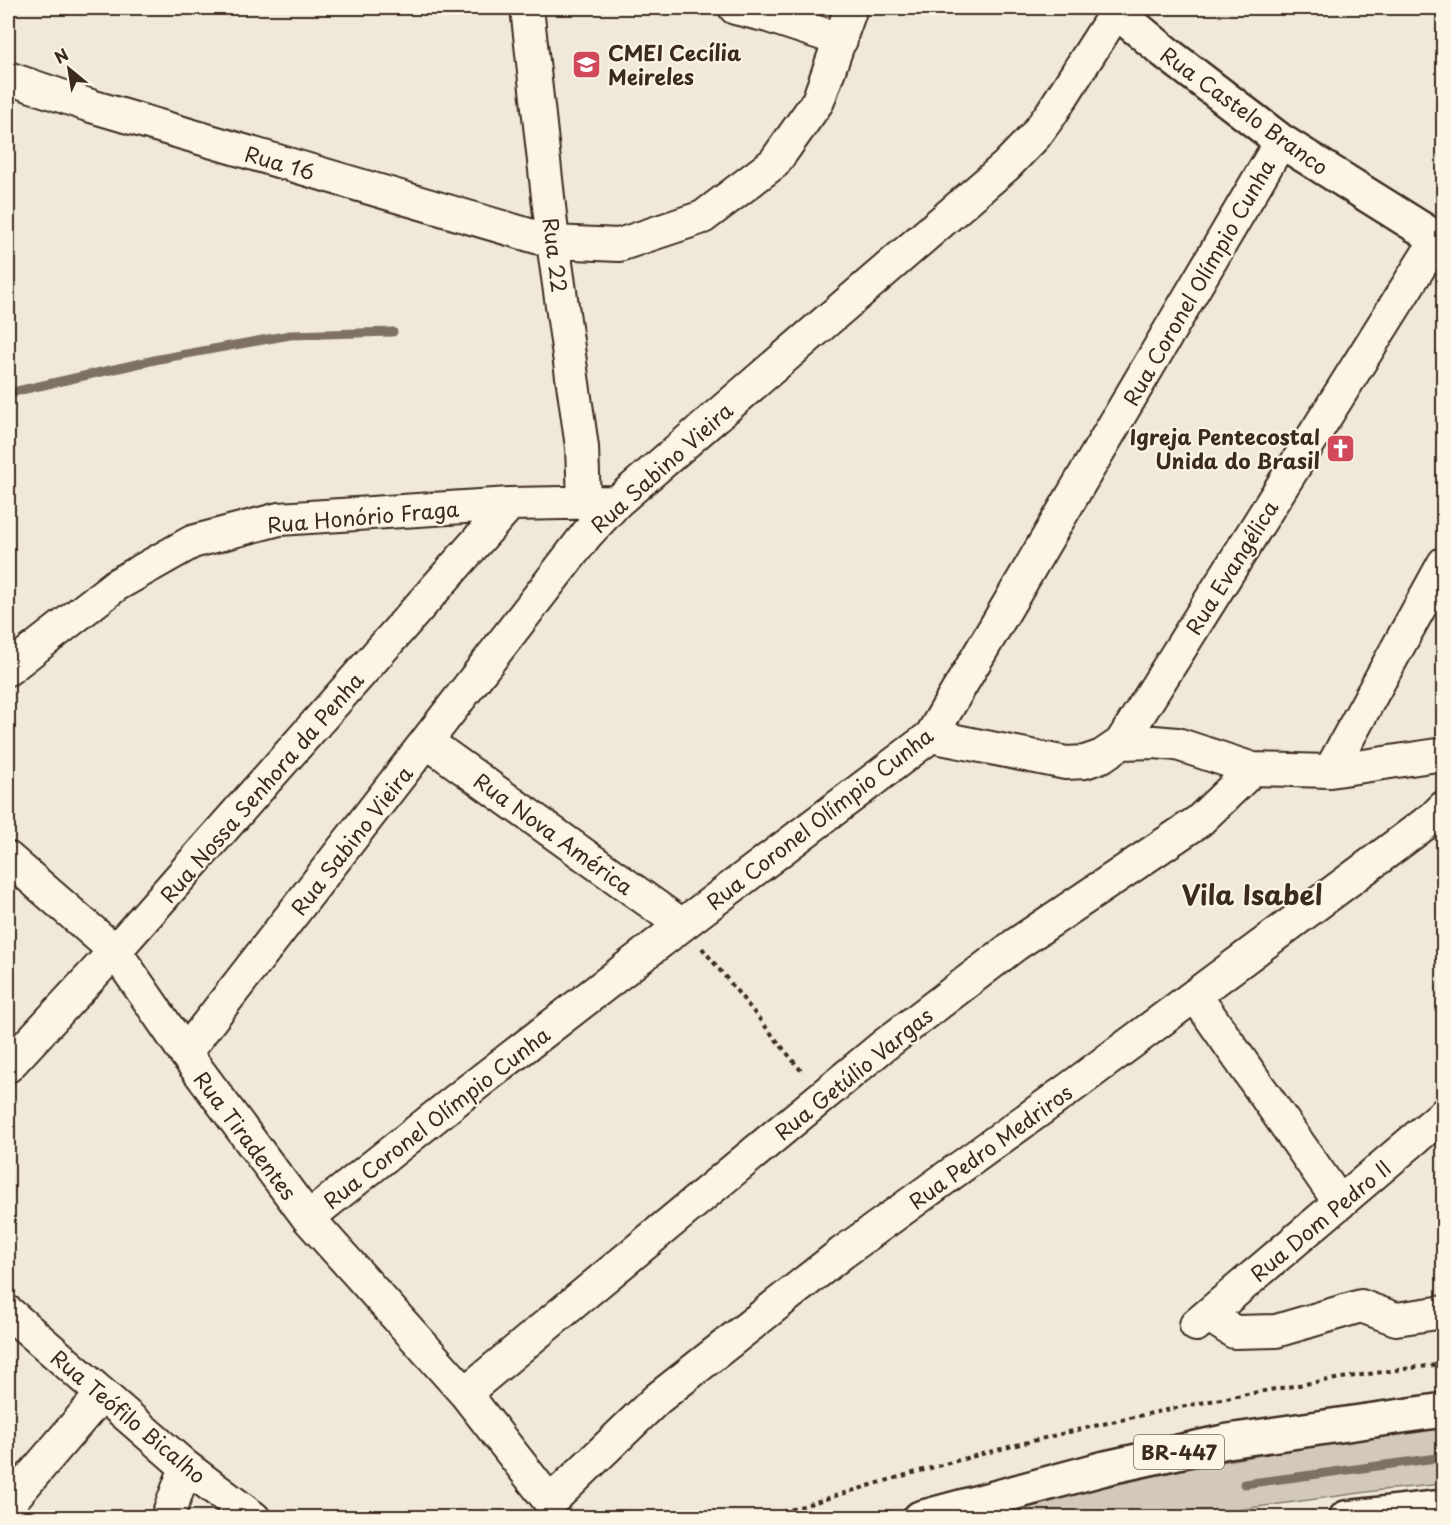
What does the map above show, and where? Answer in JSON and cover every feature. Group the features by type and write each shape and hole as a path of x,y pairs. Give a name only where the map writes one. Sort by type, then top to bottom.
{"main road":[{"name":"Rua Castelo Branco","path":"1114,10 1281,141 1440,241"},
{"name":"BR-447","path":"920,1518 1105,1468 1228,1441 1443,1410"},
{"path":"1346,1518 1443,1507"}],"street":[{"name":"Rua 22","path":"527,8 554,242 582,447 584,501"},
{"path":"735,8 768,16 841,40"},
{"name":"Rua 16","path":"8,78 91,106 554,242 619,245 704,217 774,163 818,101 851,8"},
{"name":"Rua Sabino Vieira","path":"185,1053 587,534 617,502 1006,166 1046,121 1114,10"},
{"name":"Rua Coronel Olímpio Cunha","path":"308,1218 465,1092 931,736 1281,141"},
{"name":"Rua Evangélica","path":"1121,743 1440,241"},
{"name":"Rua Honório Fraga","path":"8,669 116,585 192,542 279,519 510,504 617,502"},
{"name":"Rua Nossa Senhora da Penha","path":"8,1066 115,951 510,504"},
{"path":"1330,771 1443,563"},
{"path":"931,736 1066,763 1085,762 1102,756 1121,743 1154,742 1177,744 1253,769 1330,771 1443,754"},
{"name":"Rua Nova América","path":"427,742 682,925"},
{"name":"Rua Getúlio Vargas","path":"465,1393 883,1046 1015,945 1199,821 1253,769"},
{"name":"Rua Pedro Medriros","path":"548,1510 657,1399 842,1253 1195,995 1434,817 1443,807"},
{"name":"Rua Tiradentes","path":"8,858 115,951 185,1053 308,1218 465,1393 548,1510"},
{"path":"1195,995 1340,1203"},
{"name":"Rua Dom Pedro II","path":"1443,1114 1202,1320 1234,1332 1276,1331 1361,1306 1396,1319 1443,1312"},
{"name":"Rua Teófilo Bicalho","path":"8,1312 186,1467 254,1518"},
{"path":"8,1504 102,1394"},
{"path":"167,1518 186,1467"}],"path":[{"path":"682,925 822,1096"},
{"path":"765,1518 945,1463 1069,1431 1172,1408 1274,1389 1443,1364"}],"shaded area":[{"path":"1443,1428 1443,1484 1250,1508 1207,1517 987,1518 1156,1475 1270,1453"}],"waterway":[{"path":"8,393 159,359 290,335 393,332"},
{"path":"1244,1484 1444,1457"},
{"path":"1097,1518 1110,1515"}],"place":[{"name":"CMEI Cecília Meireles","path":"587,64"},
{"name":"Igreja Pentecostal Unida do Brasil","path":"1341,448"}],"district":[{"name":"Vila Isabel","path":"1252,893"}]}
